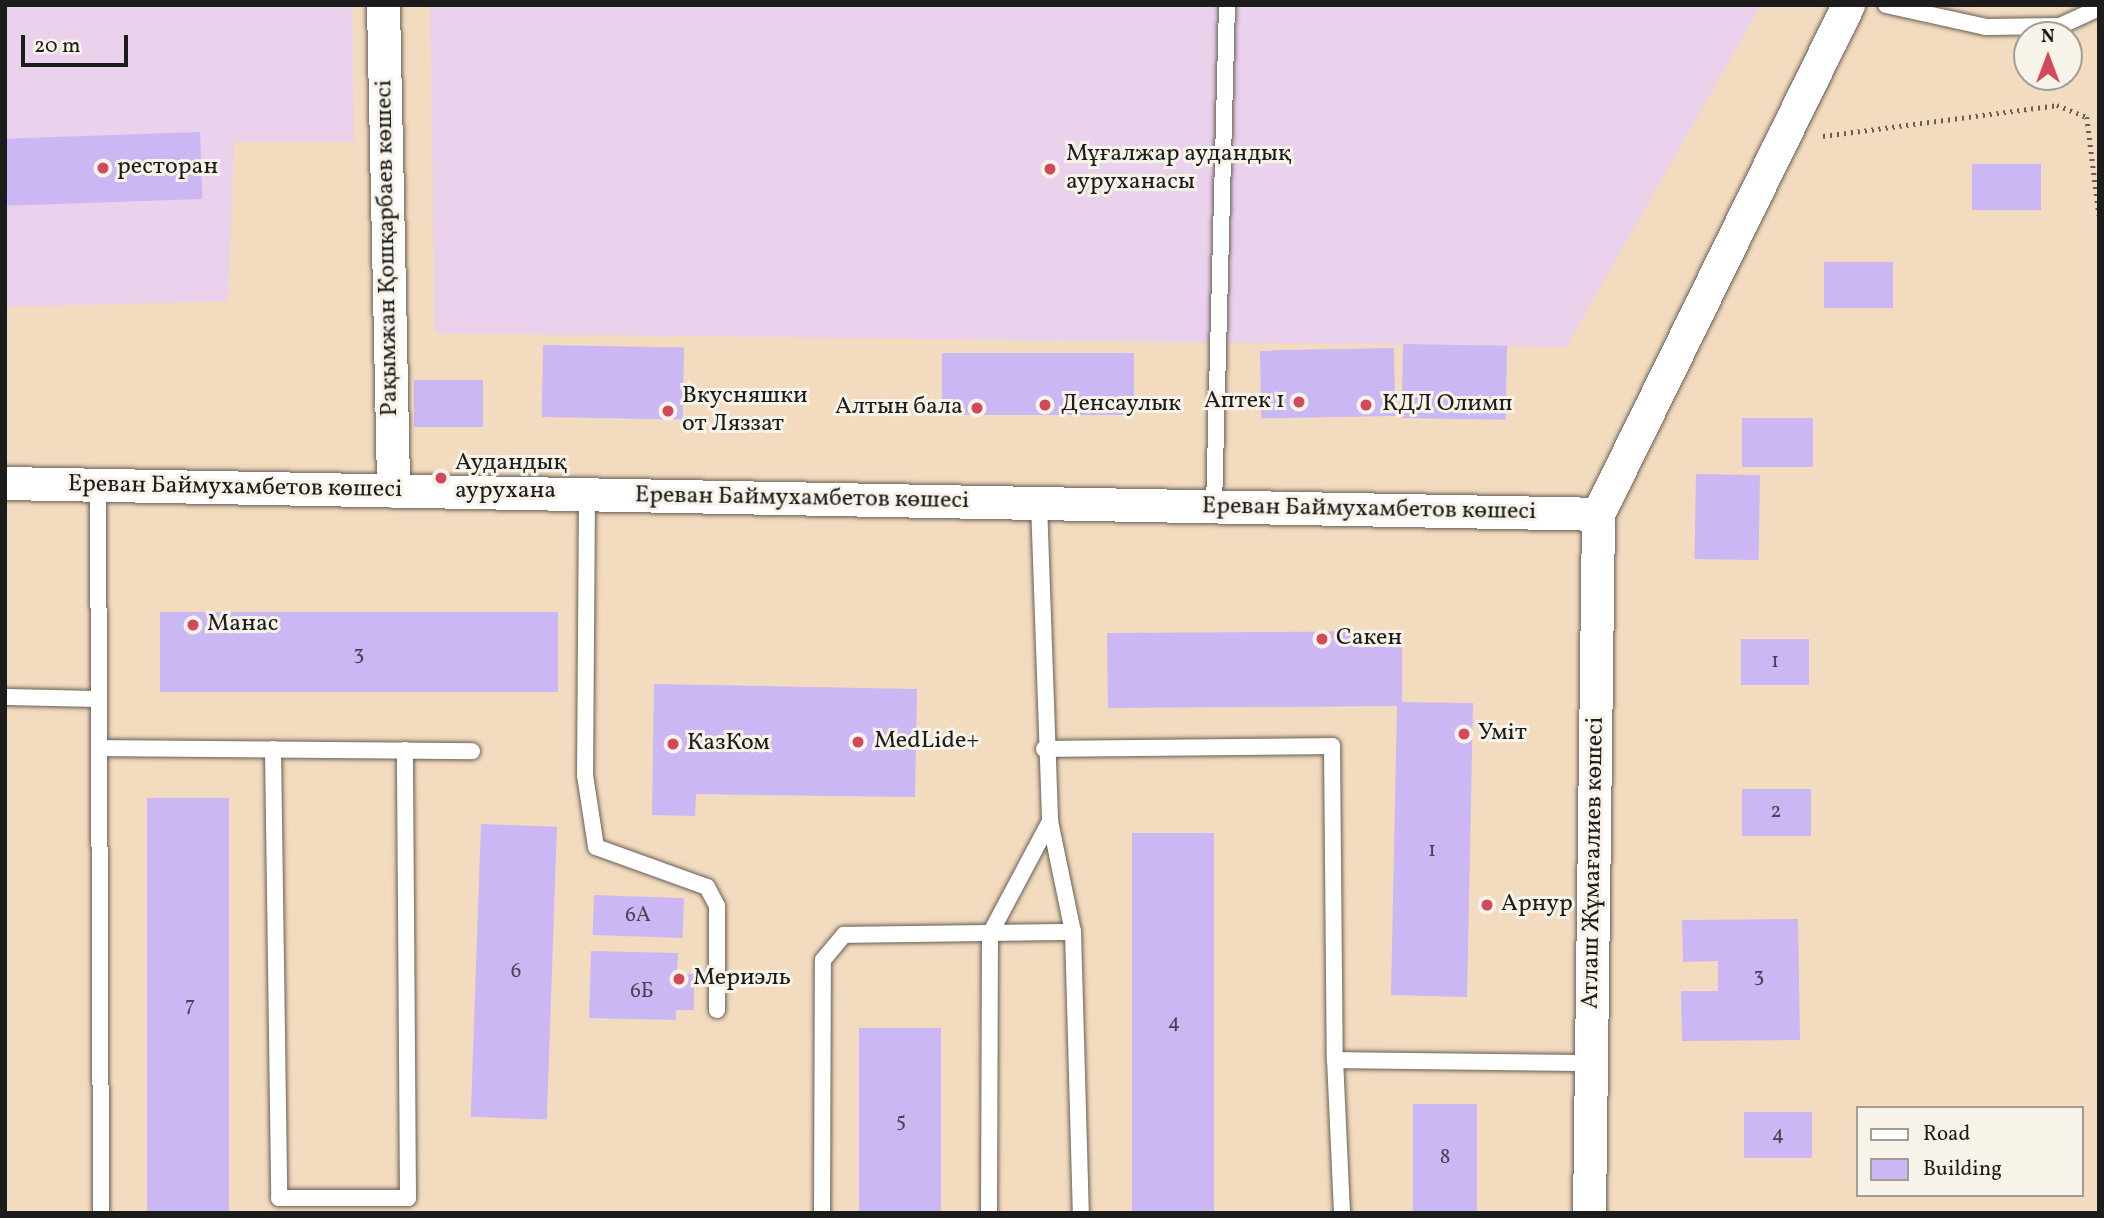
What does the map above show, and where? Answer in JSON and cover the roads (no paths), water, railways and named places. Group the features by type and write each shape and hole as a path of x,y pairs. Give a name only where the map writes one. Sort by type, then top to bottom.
{"street":[{"name":"Рақымжан Қошқарбаев көшесі","path":"383,5 393,491"},
{"path":"1598,514 1777,141 1848,5"},
{"name":"Ереван Баймухамбетов көшесі","path":"5,483 1598,514"},
{"name":"Атлаш Жұмағалиев көшесі","path":"1589,1213 1598,514"}],"lane":[{"path":"1214,507 1227,5"},
{"path":"1886,5 1986,27 2060,26 2099,8"},
{"path":"98,485 101,1213"},
{"path":"587,495 585,775 596,847 707,887 718,906 718,1010"},
{"path":"1038,503 1044,749 1050,821 1073,932 1080,1213"},
{"path":"5,697 99,699"},
{"path":"1044,749 1332,746 1335,1060 1342,1213"},
{"path":"99,748 472,751"},
{"path":"273,749 279,1198 408,1198 405,750"},
{"path":"989,1213 990,934 1050,821"},
{"path":"822,1213 823,960 844,935 1073,932"},
{"path":"1335,1060 1591,1063"}],"place":[{"name":"ресторан","path":"103,168"},
{"name":"Мұғалжар аудандық ауруханасы","path":"1050,169"},
{"name":"Аптек 1","path":"1299,402"},
{"name":"Денсаулык","path":"1045,405"},
{"name":"КДЛ Олимп","path":"1366,405"},
{"name":"Алтын бала","path":"977,408"},
{"name":"Вкусняшки от Ляззат","path":"668,411"},
{"name":"Аудандық аурухана","path":"441,478"},
{"name":"Манас","path":"193,625"},
{"name":"Сакен","path":"1322,639"},
{"name":"Умiт","path":"1464,734"},
{"name":"MedLide+","path":"858,742"},
{"name":"КазКом","path":"673,744"},
{"name":"Арнур","path":"1487,905"},
{"name":"Мериэль","path":"679,979"}]}
